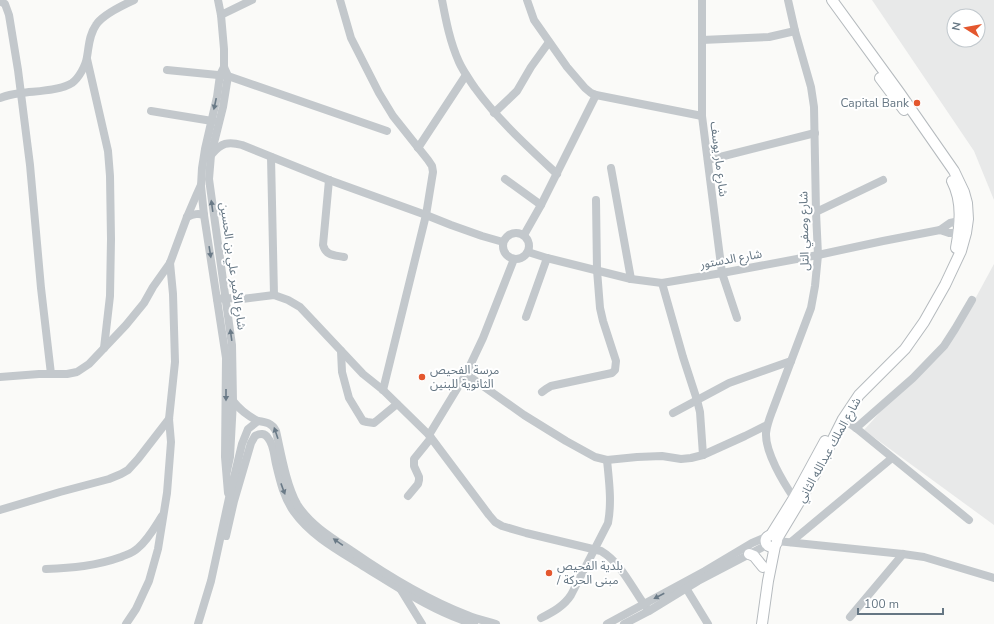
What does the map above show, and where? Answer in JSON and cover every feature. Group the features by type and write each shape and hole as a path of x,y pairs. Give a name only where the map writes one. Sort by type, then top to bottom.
{"main road":[{"name":"شارع الملك عبدالله الثاني","path":"824,0 857,43 942,164 954,184 964,220"},
{"name":"شارع الملك عبدالله الثاني","path":"762,624 772,541 804,494 843,420 859,395 905,349 924,322 945,285 961,251 967,204 964,192 954,171 900,92 832,0"},
{"name":"شارع الملك عبدالله الثاني","path":"756,624 763,567 772,541 794,498 844,405 862,382 889,359 900,347 920,320 963,233"},
{"path":"750,554 754,556 763,567"}],"street":[{"path":"0,0 4,4 9,15 21,93 30,164 41,288 51,374"},
{"path":"0,98 10,94 61,88 76,80 87,59 92,32 97,24 106,15 134,0"},
{"path":"218,0 224,49 224,76"},
{"path":"221,15 252,0"},
{"path":"340,0 351,38 379,93 393,116 428,160 433,169 426,215 383,390"},
{"path":"442,0 451,40 466,75 494,113 556,174"},
{"path":"527,0 534,20 549,42 580,83 591,93 702,116"},
{"name":"شارع مار يوسف","path":"702,0 702,116 722,273 737,318"},
{"name":"شارع وصفي التل","path":"788,0 811,87 814,107 818,255 811,308 767,425 766,440 783,482 794,498"},
{"path":"702,40 769,37 795,31"},
{"path":"494,113 517,91 531,67 549,42"},
{"path":"87,59 108,151 110,176 110,296 104,348"},
{"path":"167,70 224,76 387,131"},
{"path":"418,148 466,75"},
{"name":"شارع الأمير علي بن الحسين","path":"224,76 217,97 202,168 201,186 204,215 232,344 233,401 230,457 227,471"},
{"name":"شارع الأمير علي بن الحسين","path":"203,624 216,582 231,499 227,485 225,449 226,358 222,298 209,178 212,155 223,107 224,76"},
{"path":"524,235 541,205 596,95"},
{"path":"151,110 212,121"},
{"path":"708,160 815,133"},
{"path":"212,155 217,148 223,144 236,143 329,180 503,242"},
{"path":"271,157 274,295"},
{"path":"611,168 631,279"},
{"path":"0,377 67,374 77,372 89,364 126,325 144,303 170,263 187,217 201,186 209,178"},
{"path":"505,179 541,205"},
{"path":"329,180 323,245 328,253 344,257"},
{"path":"816,212 883,180"},
{"path":"542,392 551,386 612,373 615,370 616,361 600,308 596,200"},
{"path":"187,217 194,214 204,215"},
{"name":"شارع الدستور","path":"528,252 631,279 662,282 722,273 940,230 950,223 964,220"},
{"name":"شارع الدستور","path":"940,230 950,233 963,233"},
{"path":"512,233 524,235 529,243 528,252 519,259 508,257 502,248 506,237 512,233"},
{"path":"526,316 547,258"},
{"path":"408,496 418,484 420,477 414,466 414,459 430,437 466,374 483,338 514,259"},
{"path":"126,624 136,609 149,580 158,549 164,512 171,442 169,419 175,362 173,294 170,263"},
{"path":"662,282 700,412 703,455"},
{"path":"222,298 242,299 274,295 288,300 300,307 363,374 383,390 430,437 495,522 502,526 526,533 601,551 616,563 649,611"},
{"path":"856,428 913,378 944,346 972,300"},
{"path":"341,351 342,372 349,398 363,421 374,423 397,404"},
{"path":"673,413 729,383 791,361"},
{"path":"466,374 524,415 566,441 595,457 607,460 662,456 686,458 703,455 767,425"},
{"path":"233,401 246,415 273,426 276,431 283,462 292,491 297,504 306,517 323,531 366,561 400,589 461,620 474,624"},
{"path":"0,510 109,479 121,474 128,470 138,459 162,430 169,419"},
{"path":"843,420 856,428 969,520"},
{"path":"231,499 242,444 248,429 258,421"},
{"path":"231,499 251,443 255,436 264,434 272,443 281,484 289,505 297,516 316,535 335,548 385,576 429,598 468,616 496,624"},
{"path":"791,542 892,458"},
{"path":"541,618 551,613 567,601 608,522 610,501 607,460"},
{"name":"شارع الأمير علي بن الحسين","path":"198,624 211,581 231,499"},
{"path":"46,569 95,565 131,553 137,550 146,541 164,512"},
{"path":"624,624 772,541"},
{"path":"607,624 705,571 752,543 772,541 791,542 904,554 924,557 994,578"},
{"path":"850,617 904,554"},
{"path":"686,588 708,624"},
{"path":"400,589 422,624"}],"shaded area":[{"path":"872,0 994,0 994,200 974,151"},
{"path":"994,264 994,525 864,430 931,356 955,336"}],"place":[{"name":"Capital Bank","path":"917,103"},
{"name":"مرسة الفحيص الثانوية للبنين","path":"422,377"},
{"name":"بلدية الفحيص / مبنى الحركة","path":"549,573"}]}
